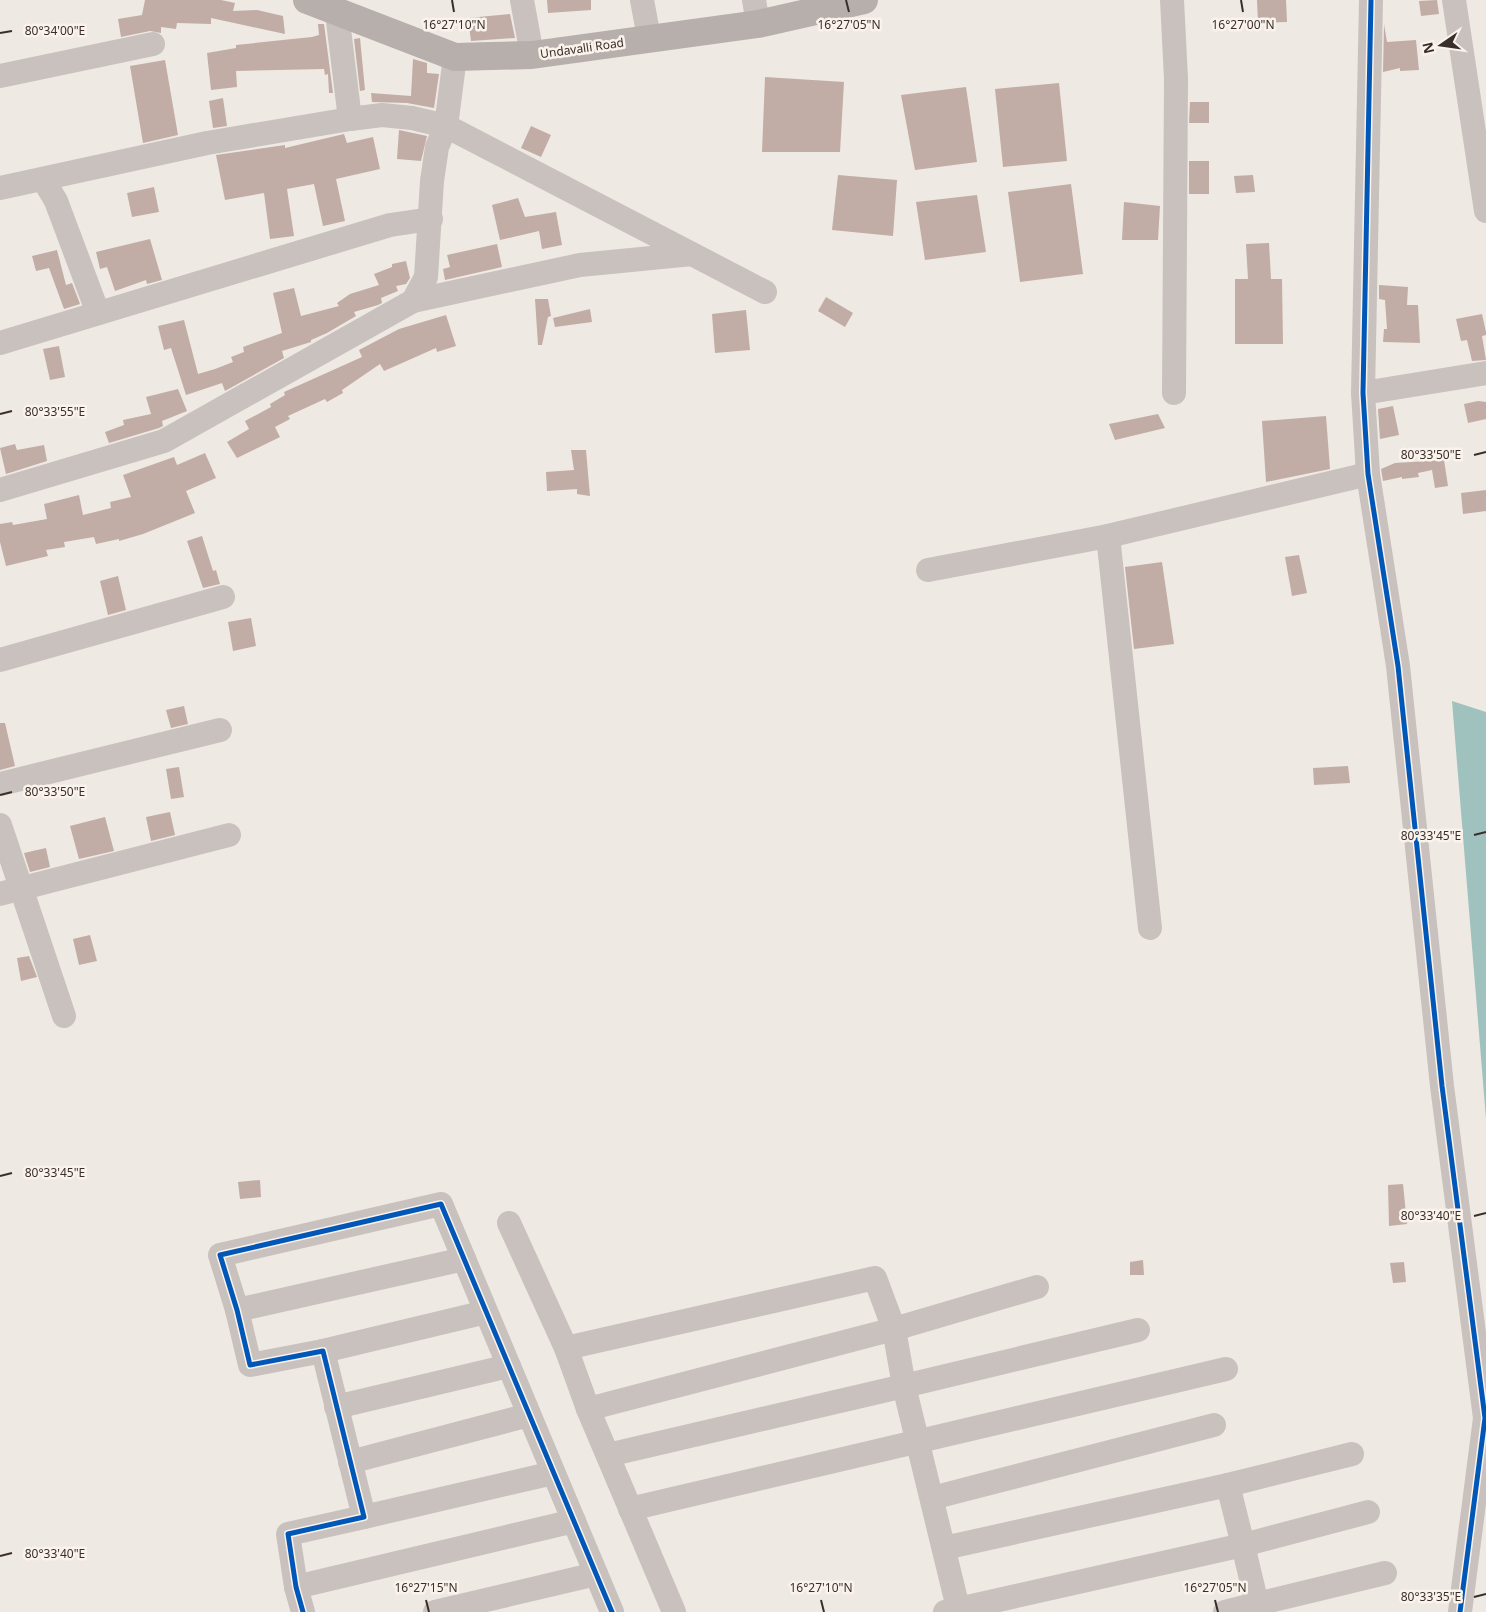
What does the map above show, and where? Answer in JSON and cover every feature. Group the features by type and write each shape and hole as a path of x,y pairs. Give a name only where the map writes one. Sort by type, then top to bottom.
{"main road":[{"name":"Undavalli Road","path":"308,0 335,6 455,57 532,55 649,38 756,12 864,0"}],"street":[{"path":"522,0 532,55"},
{"path":"642,0 649,38"},
{"path":"1172,0 1176,89 1174,393"},
{"path":"1372,0 1363,393 1368,474 1398,666 1442,1086 1485,1418 1460,1612"},
{"path":"1454,0 1486,211"},
{"path":"335,6 350,119"},
{"path":"0,76 153,44"},
{"path":"413,301 426,278 432,181 437,147 446,126 455,57"},
{"path":"0,188 207,143 382,114 412,118 446,126 765,292"},
{"path":"43,179 56,200 98,313"},
{"path":"0,343 381,228 431,219"},
{"path":"0,490 164,441 413,301 580,265 692,254"},
{"path":"1363,393 1486,372"},
{"path":"928,570 1108,536 1368,474"},
{"path":"1108,536 1150,928"},
{"path":"0,660 223,597"},
{"path":"0,784 220,730"},
{"path":"0,825 10,891 64,1016"},
{"path":"10,891 229,835"},
{"path":"486,1312 323,1351 250,1365 237,1310 220,1255 441,1204 612,1612"},
{"path":"510,1223 566,1348 588,1408 674,1612"},
{"path":"237,1310 464,1259"},
{"path":"566,1348 875,1278 894,1329 904,1386 944,1548 954,1611 1244,1545 1368,1512"},
{"path":"588,1408 894,1329 1037,1288"},
{"path":"608,1455 1138,1330"},
{"path":"323,1351 364,1517"},
{"path":"336,1408 509,1366"},
{"path":"630,1509 1226,1369"},
{"path":"350,1462 529,1415"},
{"path":"932,1498 1214,1425"},
{"path":"944,1548 1228,1485 1352,1454"},
{"path":"303,1612 296,1587 288,1534 554,1473"},
{"path":"1228,1485 1258,1608"},
{"path":"296,1587 574,1521"},
{"path":"1225,1612 1258,1608 1385,1573"},
{"path":"436,1612 596,1574"}],"water":[{"path":"1452,701 1486,712 1486,1119"}],"building":[{"path":"145,0 221,0 235,3 233,11 257,10 283,16 285,34 211,18 211,24 177,23 176,29 161,27 161,33 150,31 121,37 118,19 142,15"},
{"path":"547,0 591,0 591,10 548,13"},
{"path":"1257,0 1286,0 1287,22 1258,23"},
{"path":"1437,0 1439,14 1421,16 1419,1"},
{"path":"510,14 515,38 471,41 468,18"},
{"path":"318,24 324,24 333,93 329,93 328,74 325,75 324,69 236,71 237,87 211,90 207,53 236,48 236,45 312,37 319,35"},
{"path":"1384,24 1387,42 1416,40 1419,70 1400,71 1400,68 1383,72"},
{"path":"360,38 365,90 360,91 354,39"},
{"path":"413,59 427,63 427,73 439,74 434,108 407,103 372,102 371,93 411,96"},
{"path":"165,60 178,135 143,143 130,66"},
{"path":"765,77 844,82 840,152 762,152"},
{"path":"1059,83 1067,161 1003,167 995,89"},
{"path":"966,87 977,162 915,170 901,95"},
{"path":"223,98 227,126 213,128 209,101"},
{"path":"1190,102 1209,102 1209,123 1189,123"},
{"path":"531,126 551,135 541,157 521,148"},
{"path":"399,130 427,136 421,161 397,159"},
{"path":"344,134 347,143 373,137 380,169 336,179 345,221 323,226 314,184 287,189 294,236 270,239 264,193 225,200 216,155 285,145 285,148"},
{"path":"1189,161 1209,161 1209,194 1189,194"},
{"path":"838,175 897,180 893,236 832,230"},
{"path":"1253,175 1255,192 1236,193 1234,176"},
{"path":"1071,184 1083,274 1020,282 1008,192"},
{"path":"154,187 159,212 132,217 127,193"},
{"path":"977,195 986,252 925,260 916,202"},
{"path":"518,198 525,217 556,212 562,245 542,249 539,231 500,240 492,205"},
{"path":"1124,202 1160,206 1158,240 1122,240"},
{"path":"150,239 162,280 147,284 146,280 115,291 107,267 100,269 96,252"},
{"path":"1269,243 1271,279 1282,279 1283,344 1235,344 1235,279 1248,279 1246,244"},
{"path":"497,244 502,267 445,280 443,269 450,267 447,255"},
{"path":"57,250 66,285 72,283 80,304 64,309 49,268 36,271 32,256"},
{"path":"406,261 410,278 406,284 396,286 398,291 381,298 382,303 354,312 356,316 311,340 311,342 282,351 284,358 225,391 222,383 186,395 171,348 164,350 158,326 184,320 198,374 215,369 233,362 231,357 244,352 243,347 282,333 273,293 294,288 301,316 339,306 337,303 350,294 379,285 374,274 392,267 392,264"},
{"path":"1379,285 1408,287 1407,305 1418,305 1420,343 1383,342 1384,329 1387,329 1385,300 1379,299"},
{"path":"826,297 853,313 845,327 818,311"},
{"path":"535,299 548,299 551,316 548,317 542,345 538,345"},
{"path":"590,309 592,322 555,327 553,318"},
{"path":"746,310 750,350 715,353 712,314"},
{"path":"1482,314 1486,332 1486,335 1482,336 1486,360 1472,361 1467,340 1461,341 1456,319"},
{"path":"446,315 456,346 437,352 436,348 384,371 380,364 342,390 343,393 327,402 325,399 288,416 290,419 275,427 280,437 237,458 227,442 249,429 245,421 271,407 270,404 285,395 284,392 362,357 359,350 399,329"},
{"path":"59,346 65,377 50,380 43,349"},
{"path":"178,389 187,411 162,421 163,426 159,428 109,443 105,432 124,425 123,420 151,414 146,397"},
{"path":"1478,401 1486,402 1486,419 1468,423 1464,404"},
{"path":"1393,406 1399,435 1380,439 1378,409"},
{"path":"1158,414 1165,428 1115,440 1109,424"},
{"path":"1326,416 1330,469 1266,482 1262,421"},
{"path":"15,444 17,450 44,445 47,461 6,474 0,448"},
{"path":"571,450 586,450 590,496 577,494 577,489 547,491 546,472 574,470"},
{"path":"205,453 216,478 186,491 195,513 143,534 119,541 119,539 96,544 94,537 64,542 65,547 46,550 48,556 6,566 0,542 0,524 12,522 13,525 47,519 44,504 79,495 83,515 111,508 110,502 131,497 123,475 174,457 177,465"},
{"path":"1444,460 1448,486 1435,488 1432,470 1418,473 1419,477 1402,479 1402,477 1383,481 1381,469 1395,463"},
{"path":"1486,490 1486,511 1463,514 1461,493"},
{"path":"202,536 213,571 216,570 220,584 203,588 187,541"},
{"path":"1299,555 1307,593 1292,596 1285,557"},
{"path":"1162,562 1174,644 1134,649 1125,567"},
{"path":"118,576 126,610 108,615 100,581"},
{"path":"251,618 256,646 233,651 228,622"},
{"path":"184,706 188,724 171,728 166,710"},
{"path":"0,723 5,723 15,766 0,770"},
{"path":"1348,766 1350,783 1314,785 1313,768"},
{"path":"179,767 184,797 171,799 166,769"},
{"path":"170,812 175,835 151,841 146,817"},
{"path":"105,817 114,851 79,859 70,826"},
{"path":"46,848 50,867 30,872 24,853"},
{"path":"90,935 97,961 79,965 73,939"},
{"path":"29,956 37,977 21,981 17,958"},
{"path":"260,1180 261,1197 240,1199 238,1182"},
{"path":"1403,1184 1407,1224 1389,1226 1388,1185"},
{"path":"1143,1260 1144,1275 1130,1275 1130,1262"},
{"path":"1404,1262 1406,1282 1393,1283 1390,1263"}],"cycle path":[{"path":"1371,0 1363,393 1368,474 1398,666 1442,1086 1485,1418 1460,1612"},
{"path":"303,1612 296,1587 288,1534 364,1517 323,1351 250,1365 237,1310 220,1255 441,1204 612,1612"}]}
